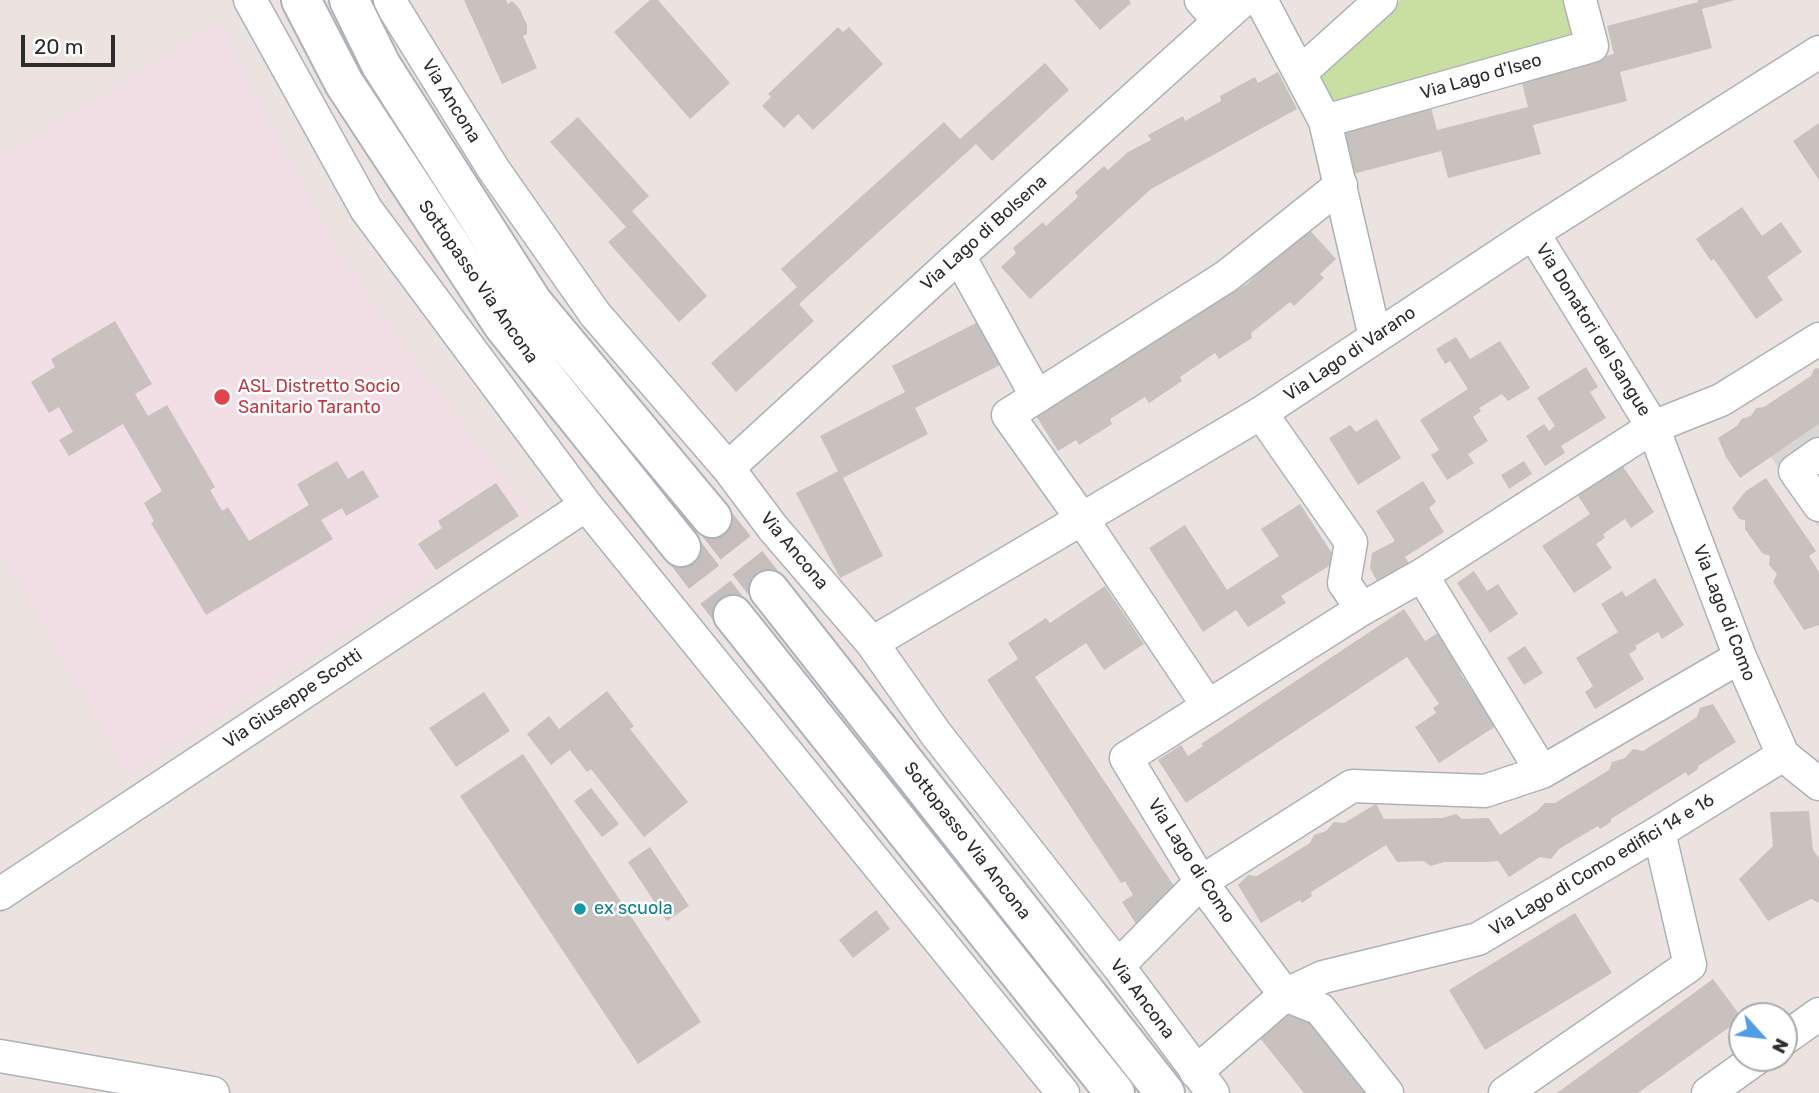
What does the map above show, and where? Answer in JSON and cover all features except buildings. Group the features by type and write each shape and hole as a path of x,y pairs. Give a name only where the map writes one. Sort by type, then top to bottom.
{"street":[{"path":"250,0 366,209 586,505 1063,1093"},
{"name":"Sottopasso Via Ancona","path":"301,0 344,83 503,325 681,547"},
{"name":"Sottopasso Via Ancona","path":"348,0 381,65 533,303 712,518"},
{"name":"Via Ancona","path":"390,0 494,170 595,314 872,643 936,734 1118,967 1192,1079"},
{"name":"Via Lago di Bolsena","path":"727,468 959,256 1210,11 1243,0"},
{"path":"1261,0 1325,121 1375,337"},
{"path":"1300,73 1381,0"},
{"name":"Via Lago d'Iseo","path":"1325,121 1592,46 1580,0"},
{"name":"Via Lago di Varano","path":"872,643 1261,413 1533,233 1819,52"},
{"path":"1341,185 1227,276 1008,415 1208,706 1422,575 1653,427 1721,400 1819,339"},
{"name":"Via Donatori del Sangue","path":"1533,233 1653,427"},
{"path":"959,256 1037,397"},
{"path":"1261,413 1351,542 1344,583 1362,610"},
{"name":"Via Lago di Como","path":"1653,427 1740,657 1783,755 1819,784"},
{"path":"1819,454 1795,471 1819,505"},
{"name":"Via Giuseppe Scotti","path":"0,894 586,505"},
{"path":"1422,575 1542,772"},
{"name":"Sottopasso Via Ancona","path":"769,590 1165,1093"},
{"path":"733,615 1115,1093"},
{"path":"1118,967 1201,882 1352,786 1485,791 1542,772 1740,657"},
{"name":"Via Lago di Como","path":"1208,706 1126,758 1201,882 1285,995"},
{"name":"Via Lago di Como edifici 14 e 16","path":"1192,1079 1285,995 1323,977 1479,939 1783,755"},
{"path":"1505,1093 1690,965 1659,832"},
{"path":"1285,995 1320,1009 1387,1093"},
{"path":"1798,1029 1819,1014"},
{"path":"0,1056 213,1093"},
{"path":"1708,1093 1737,1072"}],"shaded area":[{"name":"ASL Distretto Socio Sanitario Taranto","path":"220,22 327,232 394,332 530,509 129,775 0,549 0,158"},
{"path":"1819,424 1819,528 1771,457"}],"green space":[{"path":"1401,0 1570,0 1579,36 1327,111 1310,82"}],"tunnel":[{"path":"712,518 769,590"},
{"path":"681,547 733,615"}],"place":[{"name":"ASL Distretto Socio Sanitario Taranto","path":"222,397"},
{"name":"ex scuola","path":"580,909"}]}
